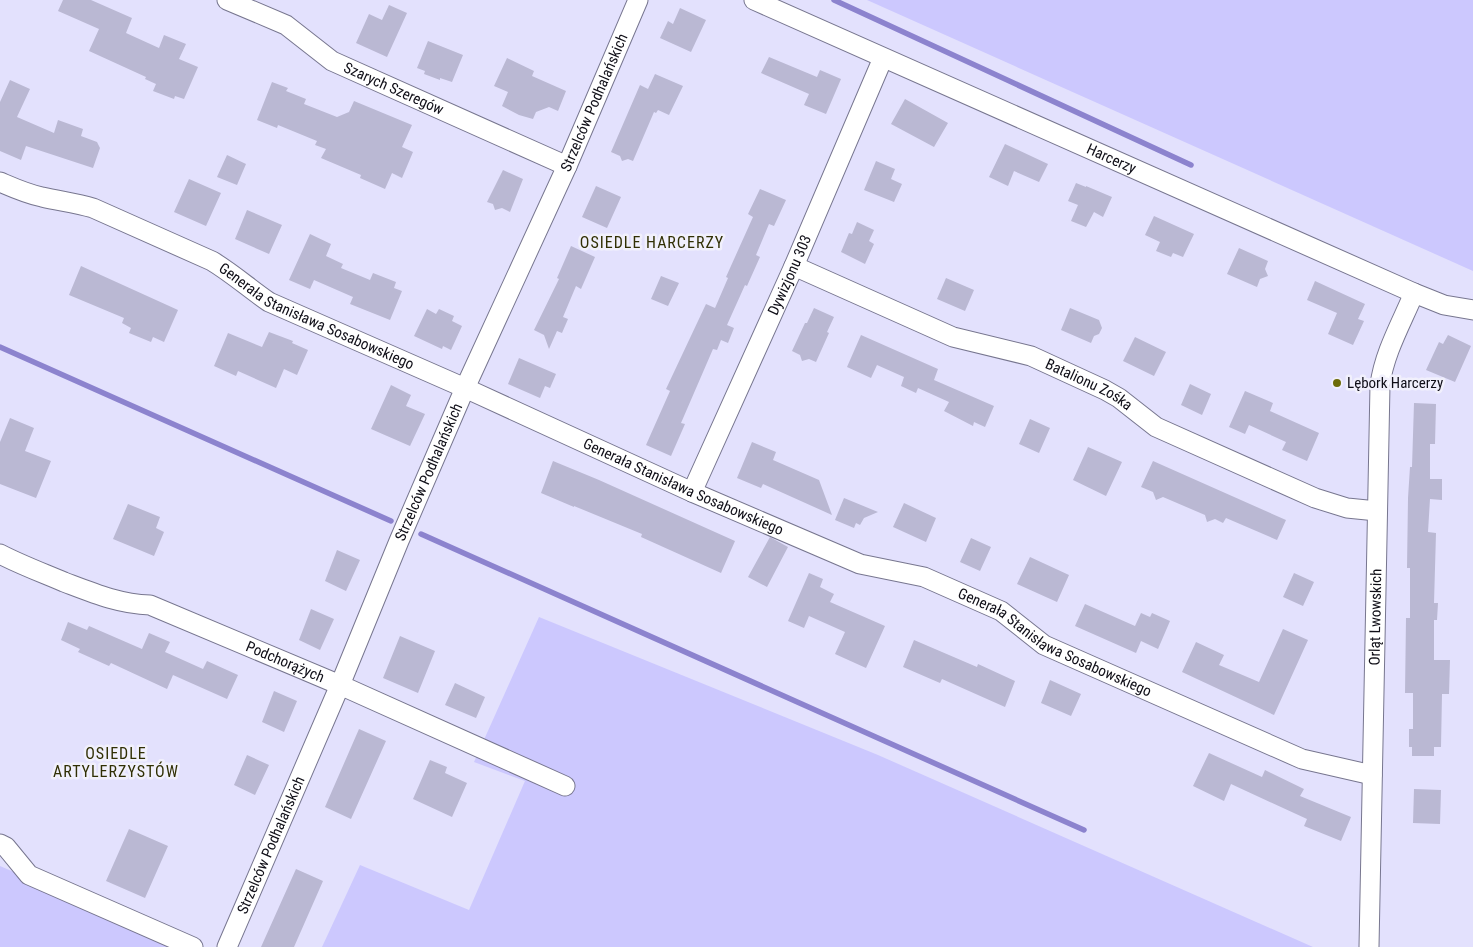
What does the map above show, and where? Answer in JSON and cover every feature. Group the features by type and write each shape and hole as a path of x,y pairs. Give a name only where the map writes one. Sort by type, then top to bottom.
{"street":[{"name":"Szarych Szeregów","path":"227,0 286,26 332,61 568,166"},
{"name":"Strzelców Podhalańskich","path":"227,947 465,388 568,166 638,0"},
{"name":"Harcerzy","path":"754,0 1414,293 1444,305 1473,310"},
{"name":"Dywizjonu 303","path":"692,492 794,266 883,58"},
{"name":"Generała Stanisława Sosabowskiego","path":"0,182 42,197 93,208 212,261 229,271 254,292 270,302 465,388 692,492 860,564 924,576 1001,610 1044,645 1302,759 1372,775"},
{"name":"Batalionu Zośka","path":"794,266 953,337 1031,356 1105,390 1119,398 1156,427 1315,498 1347,508 1377,511"},
{"name":"Orląt Lwowskich","path":"1369,947 1377,511 1382,372 1414,293"},
{"name":"Podchorążych","path":"0,554 110,600 132,605 150,605 340,685 565,786"},
{"path":"0,844 6,847 29,875 192,947"}],"shaded area":[{"path":"867,0 1473,0 1473,271"},
{"path":"539,617 878,755 1313,947 322,947 360,865 469,910 525,781 474,762"},
{"path":"0,866 23,876 184,947 0,947"}],"building":[{"path":"63,0 91,0 132,18 126,33 159,48 164,35 186,44 179,59 198,67 184,99 175,96 174,99 153,91 156,84 145,79 146,77 89,51 99,29 58,11"},
{"path":"389,5 407,13 387,57 356,43 369,14 382,20"},
{"path":"680,8 706,20 691,52 660,38 668,21 673,24"},
{"path":"428,41 463,55 452,82 424,74 425,71 417,68"},
{"path":"769,57 817,77 820,70 841,79 826,114 804,105 809,94 761,73"},
{"path":"507,58 534,71 532,76 566,91 558,111 549,107 536,112 533,119 519,115 502,106 508,92 494,86"},
{"path":"655,74 683,86 669,115 658,110 656,113 654,112 633,161 628,159 622,161 620,156 611,152 640,85 648,89"},
{"path":"10,80 30,89 17,117 54,133 58,120 83,129 81,136 97,142 100,148 93,168 26,146 21,160 0,151 0,102"},
{"path":"272,82 288,88 286,91 306,99 304,104 337,117 349,112 354,101 412,125 402,147 413,152 402,178 392,173 385,189 360,178 361,175 321,158 326,149 315,145 317,141 278,125 277,128 257,120"},
{"path":"905,99 948,123 934,147 891,124"},
{"path":"1005,144 1048,164 1039,182 1014,171 1008,186 989,177"},
{"path":"227,155 246,164 237,185 217,177"},
{"path":"876,161 895,169 891,179 902,184 894,202 864,190"},
{"path":"503,170 523,179 510,212 502,208 495,210 493,204 487,202"},
{"path":"189,179 221,193 206,226 174,212"},
{"path":"1076,183 1112,197 1103,217 1094,212 1086,227 1071,221 1078,205 1068,201"},
{"path":"596,186 621,197 607,228 582,217"},
{"path":"760,189 786,200 774,226 769,224 756,255 760,257 727,325 734,328 728,343 721,340 717,350 713,349 681,423 685,424 671,456 646,445 670,391 666,389 706,304 715,308 728,278 726,277 753,217 748,214"},
{"path":"247,210 282,225 269,254 235,239"},
{"path":"1154,216 1194,234 1183,257 1173,253 1171,257 1156,251 1160,242 1145,235"},
{"path":"857,222 874,230 869,241 874,244 865,264 841,252 849,233 852,234"},
{"path":"310,234 331,244 326,256 343,264 341,268 370,280 373,273 396,282 394,288 402,291 390,320 350,304 353,297 314,280 310,289 289,280"},
{"path":"571,246 595,257 581,289 576,286 563,317 568,319 562,333 557,331 549,349 544,335 534,330 559,279 557,278"},
{"path":"1239,248 1268,261 1265,269 1268,276 1260,279 1257,287 1227,274"},
{"path":"81,266 178,310 164,342 153,337 151,342 129,333 131,328 122,323 124,318 69,295"},
{"path":"661,276 679,283 668,306 651,299"},
{"path":"946,278 974,290 965,311 937,299"},
{"path":"1315,281 1365,304 1358,319 1364,321 1353,345 1328,334 1337,313 1307,300"},
{"path":"814,308 834,317 816,362 809,359 802,361 800,355 792,351"},
{"path":"1070,308 1099,320 1102,328 1099,334 1094,336 1091,343 1061,330"},
{"path":"427,309 436,314 439,309 454,316 452,321 462,326 451,350 443,346 442,349 414,336"},
{"path":"269,332 293,341 292,343 308,350 297,375 284,369 276,388 238,371 236,376 214,366 228,333 262,347"},
{"path":"861,335 938,369 934,380 994,406 985,427 974,422 973,426 944,411 949,402 918,388 916,393 901,386 904,377 877,365 871,378 847,367"},
{"path":"1448,335 1471,346 1455,382 1426,370 1439,342 1443,344"},
{"path":"1135,337 1166,352 1154,376 1123,361"},
{"path":"519,358 556,374 550,388 545,386 540,398 508,384"},
{"path":"1190,384 1211,394 1202,415 1181,405"},
{"path":"391,385 411,395 406,406 425,414 410,446 371,429"},
{"path":"1245,391 1273,403 1270,411 1319,433 1307,461 1282,450 1286,442 1249,425 1245,434 1229,427"},
{"path":"1414,403 1436,404 1435,444 1430,444 1430,479 1442,479 1442,500 1430,499 1428,532 1436,533 1434,603 1438,603 1437,620 1434,620 1434,660 1450,660 1449,694 1442,694 1441,747 1434,747 1434,756 1412,756 1412,747 1409,747 1409,729 1413,729 1413,693 1405,693 1406,618 1410,618 1410,568 1407,568 1408,498 1410,467 1412,467"},
{"path":"10,418 34,428 25,451 51,461 36,498 0,484 0,442"},
{"path":"1030,419 1050,428 1039,453 1019,444"},
{"path":"752,442 776,452 773,460 819,480 832,515 763,484 761,488 737,478"},
{"path":"1088,447 1122,462 1106,496 1073,480"},
{"path":"553,461 735,541 721,573 641,537 642,534 541,493"},
{"path":"1153,461 1286,520 1277,540 1226,518 1223,523 1215,519 1207,522 1205,515 1163,497 1156,500 1153,492 1141,487"},
{"path":"844,498 878,512 864,518 860,525 856,523 854,528 835,520"},
{"path":"904,503 936,518 926,542 893,527"},
{"path":"128,504 160,517 156,528 164,532 154,556 113,539"},
{"path":"770,537 788,547 767,587 748,577"},
{"path":"971,538 991,547 980,571 960,562"},
{"path":"337,550 360,560 346,591 325,581"},
{"path":"1030,557 1069,575 1057,602 1017,584"},
{"path":"809,573 823,579 820,587 834,594 830,602 885,626 866,668 835,654 845,632 809,616 804,628 788,621"},
{"path":"1294,573 1314,582 1303,606 1283,597"},
{"path":"1085,604 1135,626 1141,613 1150,617 1152,613 1170,621 1158,649 1141,641 1136,653 1075,626"},
{"path":"311,609 334,619 320,650 299,640"},
{"path":"68,622 87,630 89,626 142,649 149,633 170,642 165,652 203,669 207,661 238,675 227,699 173,675 167,689 111,663 109,666 78,652 80,649 61,640"},
{"path":"1283,629 1308,640 1274,715 1182,672 1196,642 1224,655 1219,665 1259,682"},
{"path":"400,636 435,651 418,693 383,678"},
{"path":"914,640 977,667 978,664 1015,681 1005,707 942,679 940,683 903,667"},
{"path":"1050,680 1081,694 1071,716 1041,703"},
{"path":"455,683 485,697 476,718 445,705"},
{"path":"274,691 297,701 284,732 262,722"},
{"path":"359,729 386,741 351,819 325,807"},
{"path":"1209,753 1262,777 1265,770 1304,789 1300,796 1351,817 1341,841 1304,826 1307,819 1231,784 1224,801 1193,786"},
{"path":"247,755 269,765 255,795 234,785"},
{"path":"430,760 447,767 445,773 467,783 452,817 413,799"},
{"path":"1414,789 1441,790 1440,824 1413,823"},
{"path":"129,829 168,846 145,898 106,881"},
{"path":"296,869 323,881 294,947 261,947"}],"waterway":[{"path":"834,0 1191,165"},
{"path":"0,347 391,521"},
{"path":"421,534 1084,830"}],"place":[{"name":"Lębork Harcerzy","path":"1337,383"}],"district":[{"name":"OSIEDLE HARCERZY","path":"652,242"},
{"name":"OSIEDLE ARTYLERZYSTÓW","path":"116,762"}]}
